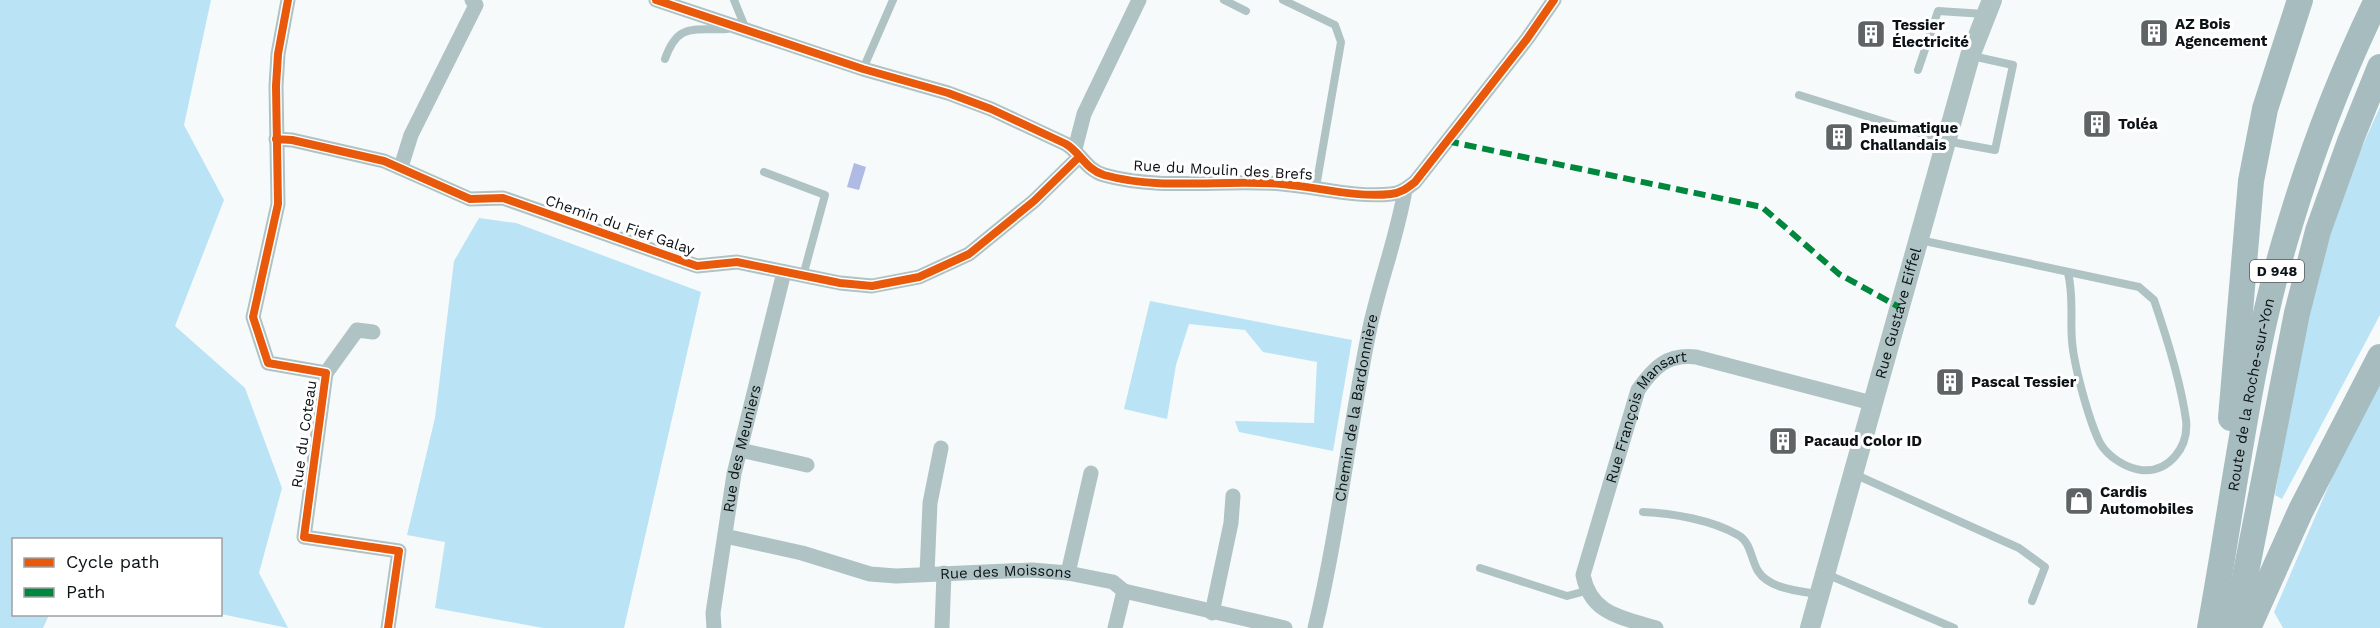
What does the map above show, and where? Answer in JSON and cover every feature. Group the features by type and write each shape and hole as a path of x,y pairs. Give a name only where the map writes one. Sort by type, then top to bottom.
{"highway":[{"path":"2224,555 2231,416 2251,181 2265,109 2300,0"},
{"name":"Route de la Roche-sur-Yon","path":"2210,628 2252,382 2289,225 2322,130 2377,0"},
{"name":"Route de la Roche-sur-Yon","path":"2235,628 2297,313 2318,231 2380,67"},
{"path":"2248,628 2301,510 2380,357"}],"street":[{"name":"Rue du Coteau","path":"288,0 278,54 276,139 278,204 253,317 268,363 326,373"},
{"path":"276,139 292,140 401,167 411,135 476,5 472,0"},
{"name":"Rue du Moulin des Brefs","path":"656,0 745,27 863,69 991,108 1077,153 1095,172 1113,177 1166,182 1279,184 1379,194 1405,190"},
{"path":"1077,153 1084,114 1139,0"},
{"path":"1405,190 1415,182 1554,0"},
{"name":"Rue Gustave Eiffel","path":"1810,628 1917,240 1970,56 1988,7"},
{"name":"Chemin du Fief Galay","path":"401,167 470,199 503,198 697,266 737,262 803,276 872,286 899,282 939,269 969,254 1034,201 1077,153"},
{"name":"Chemin de la Bardonnière","path":"1315,628 1336,531 1371,327 1398,226 1405,190"},
{"name":"Rue des Meuniers","path":"714,628 713,613 740,450 784,272"},
{"name":"Rue du Coteau","path":"373,332 357,330 326,373 304,537 399,551 388,628"},
{"name":"Rue François Mansart","path":"1586,591 1583,575 1586,556 1638,390 1651,371 1665,360 1680,355 1696,357 1872,403"},
{"path":"927,574 930,503 941,448"},
{"path":"740,450 807,465"},
{"path":"1068,573 1091,473"},
{"path":"1212,613 1232,524 1233,496"},
{"name":"Rue des Moissons","path":"725,536 802,553 870,574 896,576 1032,570 1068,573 1113,582 1124,591 1285,628"},
{"path":"942,628 945,573"},
{"path":"1115,628 1124,591"},
{"path":"1586,591 1596,604 1611,614 1656,628"}],"lane":[{"path":"665,59 671,41 683,31 745,27 734,0"},
{"path":"863,69 893,0"},
{"path":"1224,0 1246,11"},
{"path":"1283,0 1335,25 1341,42 1316,188"},
{"path":"1918,70 1938,11 1988,7"},
{"path":"1799,95 1946,141 1995,150 2013,65 1970,56"},
{"path":"764,172 825,195 803,276"},
{"path":"1917,240 2139,287 2154,300 2186,422 2183,446 2172,461 2155,470 2129,467 2114,458 2101,443 2082,391 2072,342 2073,298 2068,273"},
{"path":"1852,474 2019,548 2044,567 2032,601"},
{"path":"1643,512 1688,517 1740,536 1751,551 1758,572 1766,579 1779,586 1819,595"},
{"path":"1480,568 1567,596 1586,591"},
{"path":"1825,573 1954,628"}],"shaded area":[{"path":"0,0 211,0 184,125 224,200 175,326 245,388 282,488 259,573 288,628 222,614 222,538 12,538 12,616 49,616 43,628 0,628"},
{"path":"2380,107 2380,315 2282,499 2275,495 2311,282 2360,151"},
{"path":"854,163 866,167 859,190 847,187"},
{"path":"479,218 516,223 701,292 624,628 543,628 435,608 445,542 407,535 435,418 454,261"},
{"path":"1150,301 1352,340 1333,451 1239,432 1235,421 1314,423 1317,362 1263,352 1245,330 1189,324 1176,365 1167,419 1124,409"},
{"path":"2380,381 2380,628 2283,628 2274,612 2335,471"}],"marked path":[{"path":"1447,141 1762,207 1839,274 1899,307"}],"cycle path":[{"path":"288,0 278,54 276,86 278,204 253,317 268,363 326,373 304,537 399,551 388,628"},
{"path":"656,0 863,69 948,93 991,109 1066,144 1092,169 1104,175 1126,180 1170,184 1282,184 1378,195 1398,193 1415,182 1527,39 1554,0"},
{"path":"276,139 292,140 384,161 470,199 503,198 697,266 737,262 840,283 872,286 919,277 969,254 1034,201 1079,157"}],"place":[{"name":"AZ Bois Agencement","path":"2154,33"},
{"name":"Tessier Électricité","path":"1871,34"},
{"name":"Toléa","path":"2097,124"},
{"name":"Pneumatique Challandais","path":"1839,137"},
{"name":"Pascal Tessier","path":"1950,382"},
{"name":"Pacaud Color ID","path":"1783,441"},
{"name":"Cardis Automobiles","path":"2079,501"}]}
